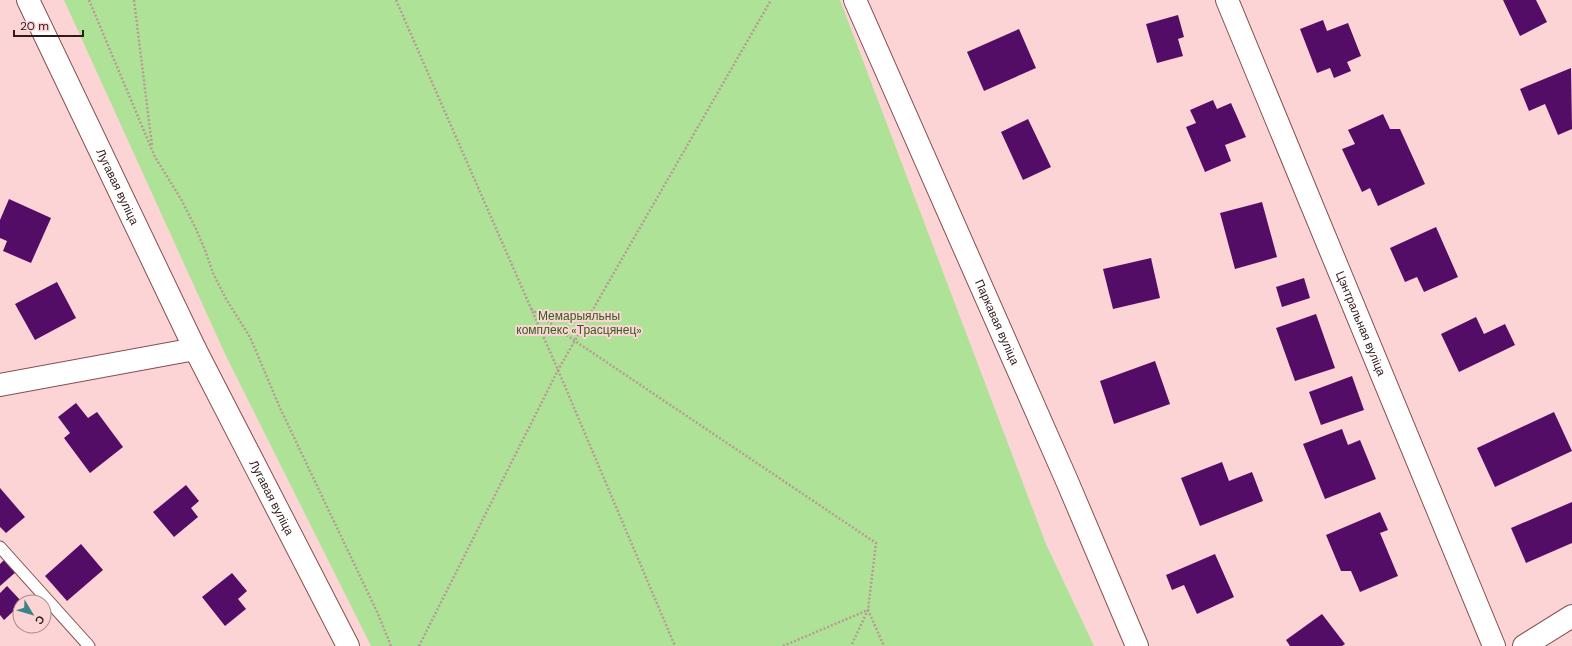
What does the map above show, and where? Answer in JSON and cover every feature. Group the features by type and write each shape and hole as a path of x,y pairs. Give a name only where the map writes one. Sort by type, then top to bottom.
{"street":[{"name":"Лугавая вуліца","path":"28,0 195,349 348,646"},
{"name":"Паркавая вуліца","path":"855,0 1066,480 1137,646"},
{"name":"Цэнтральная вуліца","path":"1227,0 1494,646"},
{"path":"0,385 195,349"},
{"path":"1524,646 1572,616"}],"lane":[{"path":"0,548 89,646"}],"path":[{"path":"90,0 152,150 181,199 205,250 213,274 226,299 250,336 280,408 341,534 391,646"},
{"path":"134,0 152,150"},
{"path":"396,0 558,370 675,646"},
{"path":"419,646 558,370 772,0"},
{"path":"530,308 575,341 876,543 868,610 851,646"},
{"path":"783,646 868,610"},
{"path":"868,610 884,646"}],"green space":[{"name":"Мемарыяльны комплекс «Трасцянец»","path":"64,0 840,0 1046,544 1094,646 371,646 226,356"}],"building":[{"path":"1503,0 1536,0 1547,22 1520,36"},
{"path":"1178,15 1184,37 1178,39 1183,56 1157,63 1146,24"},
{"path":"1323,20 1327,31 1348,23 1361,56 1347,62 1351,71 1334,78 1330,68 1317,73 1300,29"},
{"path":"1019,29 1036,68 984,91 967,52"},
{"path":"1571,68 1572,129 1558,135 1545,104 1529,111 1520,89"},
{"path":"1213,100 1217,109 1231,103 1246,137 1225,145 1231,161 1205,172 1186,127 1196,123 1190,110"},
{"path":"1383,114 1390,129 1400,129 1425,184 1378,206 1370,188 1362,192 1342,149 1355,144 1348,130"},
{"path":"1028,119 1051,167 1023,180 1001,132"},
{"path":"9,199 51,218 31,263 3,251 7,241 0,238 0,220"},
{"path":"1262,202 1277,257 1235,269 1220,213"},
{"path":"1436,227 1458,277 1424,292 1417,277 1405,282 1390,248"},
{"path":"1151,258 1160,298 1113,309 1103,269"},
{"path":"1304,278 1310,298 1282,307 1276,287"},
{"path":"57,282 76,318 35,340 15,304"},
{"path":"1316,314 1335,368 1295,381 1276,328"},
{"path":"1476,317 1484,334 1505,324 1515,345 1459,372 1441,334"},
{"path":"1155,361 1170,404 1114,424 1100,381"},
{"path":"1352,376 1364,410 1321,425 1309,392"},
{"path":"76,403 88,418 97,412 123,447 90,473 64,438 70,433 58,417"},
{"path":"1554,412 1572,451 1495,487 1477,448"},
{"path":"1342,429 1348,445 1360,440 1376,479 1325,499 1303,444"},
{"path":"1222,462 1229,481 1252,472 1263,501 1200,526 1181,478"},
{"path":"186,485 199,501 191,508 198,517 174,537 153,512"},
{"path":"0,488 25,517 6,533 0,527"},
{"path":"1572,502 1572,543 1526,563 1511,528"},
{"path":"1380,512 1388,530 1380,533 1398,576 1360,592 1351,571 1341,571 1326,535"},
{"path":"81,544 103,570 67,601 45,576"},
{"path":"1215,554 1234,597 1197,614 1184,585 1172,590 1166,575"},
{"path":"6,558 17,571 0,586 0,564"},
{"path":"232,573 247,591 238,599 246,609 225,626 202,597"},
{"path":"7,586 14,594 12,594 12,612 4,620 0,615 0,593"},
{"path":"1322,614 1345,644 1342,646 1290,646 1286,640"}]}
